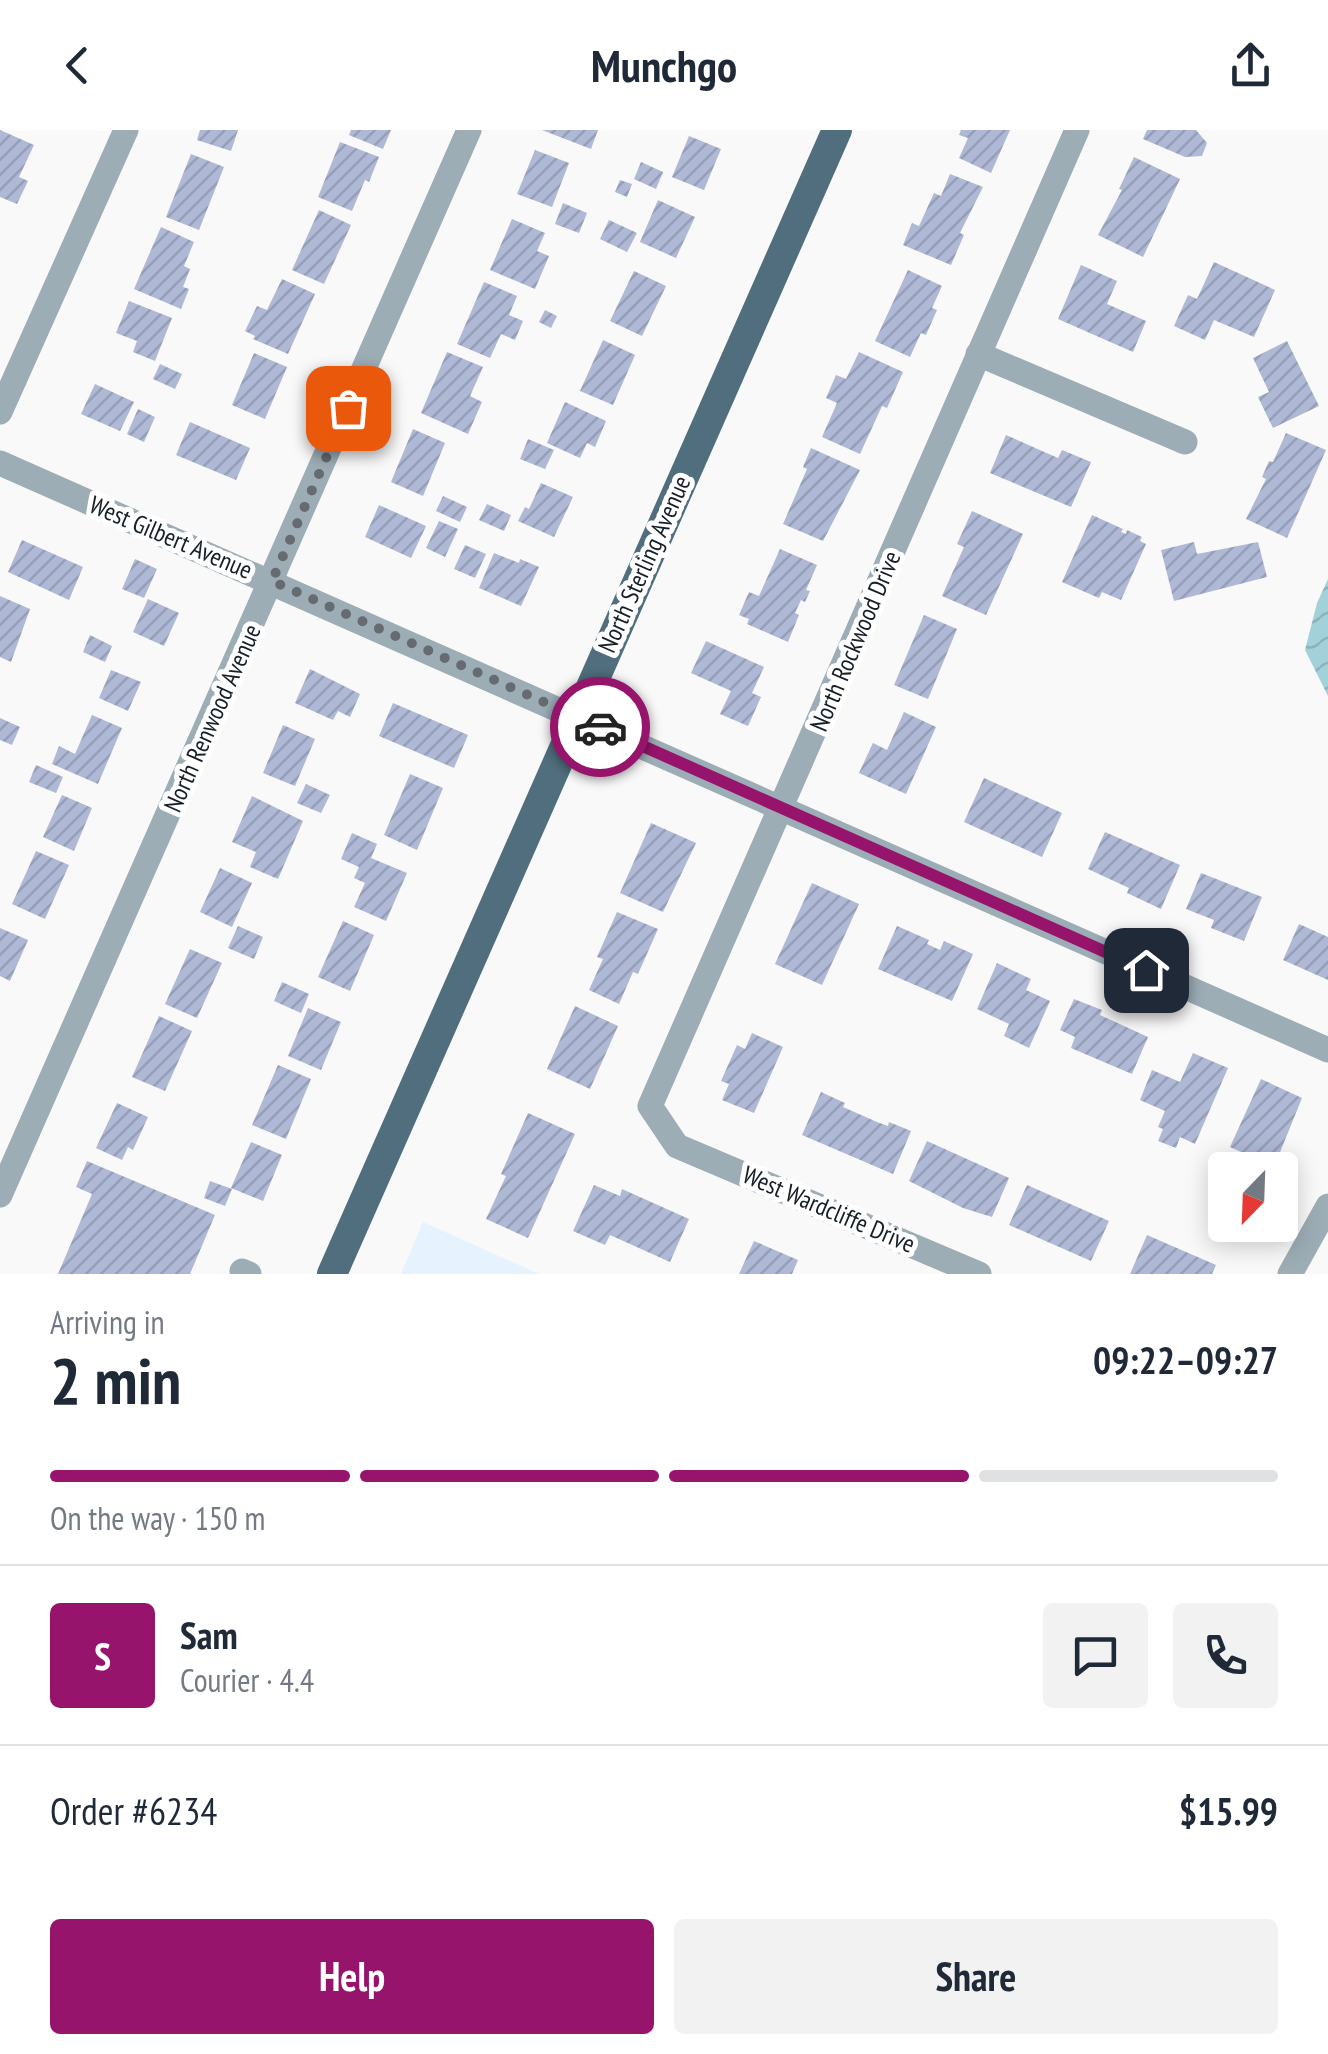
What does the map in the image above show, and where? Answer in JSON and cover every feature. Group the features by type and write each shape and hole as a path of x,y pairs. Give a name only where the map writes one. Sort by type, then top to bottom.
{"main road":[{"name":"North Sterling Avenue","path":"332,1274 836,130"}],"street":[{"path":"0,412 126,130"},
{"name":"North Renwood Avenue","path":"0,1195 469,130"},
{"name":"North Rockwood Drive","path":"678,1146 650,1106 1077,130"},
{"path":"978,354 1185,442"},
{"name":"West Gilbert Avenue","path":"0,463 1328,1050"},
{"name":"West Wardcliffe Drive","path":"678,1146 979,1274"},
{"path":"1290,1274 1328,1206"}],"shaded area":[{"path":"423,1222 539,1274 401,1274"}],"water":[{"path":"1328,579 1328,696 1305,650 1317,603"}],"building":[{"path":"0,130 34,145 19,177 28,181 17,204 0,197"},
{"path":"200,130 238,130 231,151 197,140"},
{"path":"351,130 391,130 383,149 349,135"},
{"path":"542,130 598,130 591,149"},
{"path":"961,130 1010,130 991,173 959,158 968,138 959,135"},
{"path":"1147,130 1196,130 1207,143 1202,156 1185,157 1143,139"},
{"path":"689,136 721,149 704,190 672,177"},
{"path":"340,142 379,157 352,211 318,197"},
{"path":"535,150 569,163 552,207 517,194"},
{"path":"191,154 224,167 199,230 166,217"},
{"path":"1134,157 1180,179 1143,257 1098,235"},
{"path":"641,162 663,172 656,189 634,179"},
{"path":"950,174 983,187 960,233 964,235 951,265 903,245 912,223 919,226 934,193 941,196"},
{"path":"620,180 632,184 627,197 615,192"},
{"path":"658,200 695,217 676,258 640,242"},
{"path":"563,203 587,213 579,233 555,224"},
{"path":"319,210 351,225 324,284 292,270"},
{"path":"512,219 545,233 537,251 549,256 535,289 490,270"},
{"path":"609,220 637,233 627,252 600,239"},
{"path":"161,227 194,242 184,266 190,269 183,287 189,289 181,309 134,289"},
{"path":"1214,262 1275,290 1254,337 1214,320 1205,340 1174,326 1188,295 1197,299"},
{"path":"1081,265 1117,281 1107,304 1146,321 1133,352 1058,319"},
{"path":"908,270 942,286 926,335 921,333 910,357 875,341"},
{"path":"634,271 666,286 642,336 610,321"},
{"path":"282,279 315,294 288,354 253,339 255,336 245,331 257,306 267,310"},
{"path":"484,282 517,296 509,315 523,321 515,340 501,334 490,358 457,344"},
{"path":"129,301 172,318 155,361 133,352 137,341 116,333"},
{"path":"545,310 557,316 551,328 539,322"},
{"path":"603,340 635,355 613,405 580,391"},
{"path":"1287,341 1319,406 1273,428 1258,397 1269,392 1253,358"},
{"path":"447,352 483,367 470,396 482,402 468,434 421,413"},
{"path":"859,352 903,372 860,454 822,437 837,403 826,398 836,375 846,379"},
{"path":"254,353 287,367 265,419 232,405"},
{"path":"160,364 182,374 175,389 153,379"},
{"path":"95,384 134,402 120,431 81,414"},
{"path":"565,402 606,421 595,447 587,443 580,458 547,443"},
{"path":"138,409 155,417 144,442 127,434"},
{"path":"190,422 250,448 236,480 176,455"},
{"path":"413,429 445,443 423,496 391,482"},
{"path":"1286,433 1326,450 1287,538 1246,519 1266,479 1262,477 1269,461 1273,462"},
{"path":"1006,435 1058,458 1062,450 1091,462 1071,507 990,473"},
{"path":"528,439 554,450 545,469 520,459"},
{"path":"811,448 860,470 823,541 783,524 807,469 803,467"},
{"path":"541,483 573,497 554,537 518,521 525,507 529,509"},
{"path":"443,496 467,507 460,522 436,511"},
{"path":"487,504 511,515 504,531 479,520"},
{"path":"379,505 426,526 411,558 365,537"},
{"path":"972,511 1023,534 986,615 942,596 964,547 957,544"},
{"path":"1092,515 1123,529 1121,532 1126,534 1127,530 1142,537 1140,541 1146,544 1121,600 1102,592 1099,598 1062,582"},
{"path":"439,521 458,529 445,557 426,548"},
{"path":"22,540 83,567 69,600 8,572"},
{"path":"1194,542 1197,554 1258,542 1267,577 1174,601 1161,550"},
{"path":"465,545 486,554 475,578 454,569"},
{"path":"780,549 817,565 805,602 801,600 795,613 799,615 788,642 747,624 749,619 739,615 749,592 759,596"},
{"path":"494,553 539,567 521,606 479,588"},
{"path":"135,559 157,569 144,598 122,589"},
{"path":"0,596 30,609 11,662 0,657"},
{"path":"148,599 179,613 164,646 133,632"},
{"path":"924,615 957,629 928,699 894,685"},
{"path":"90,635 112,646 105,662 83,652"},
{"path":"706,641 764,667 752,693 761,697 748,726 720,714 731,691 691,673"},
{"path":"310,669 360,694 350,717 338,711 333,720 295,703"},
{"path":"111,670 141,682 128,711 99,698"},
{"path":"393,703 468,735 454,768 379,736"},
{"path":"904,712 936,727 906,794 859,773 873,743 887,750"},
{"path":"92,715 122,728 98,784 52,764 59,746 75,754"},
{"path":"0,718 20,727 12,745 0,740"},
{"path":"283,725 315,739 295,786 263,773"},
{"path":"36,765 63,777 56,793 29,782"},
{"path":"410,774 443,788 417,850 384,835"},
{"path":"984,778 1062,813 1042,857 964,822"},
{"path":"306,784 330,795 321,813 297,803"},
{"path":"62,795 92,808 74,851 43,837"},
{"path":"252,796 303,821 278,879 250,867 256,852 232,842"},
{"path":"651,823 696,843 663,912 620,893"},
{"path":"1105,832 1180,865 1161,909 1127,893 1129,888 1088,869"},
{"path":"352,833 377,844 371,858 407,873 386,921 354,907 365,883 354,878 359,867 341,859"},
{"path":"36,851 69,865 45,919 12,904"},
{"path":"220,868 252,883 232,927 200,912"},
{"path":"1201,873 1262,897 1244,941 1211,928 1214,920 1186,909"},
{"path":"812,883 859,904 822,985 775,964"},
{"path":"617,912 658,929 638,974 633,972 619,1004 589,990 603,959 597,957"},
{"path":"343,921 374,935 350,991 318,977"},
{"path":"1299,924 1328,937 1328,980 1283,960"},
{"path":"238,926 263,937 254,959 228,948"},
{"path":"897,926 929,940 927,944 940,950 944,941 973,954 952,1001 878,969"},
{"path":"0,928 28,940 10,981 0,976"},
{"path":"190,949 222,963 197,1018 165,1004"},
{"path":"997,963 1031,979 1026,990 1050,1001 1029,1048 1004,1036 1009,1024 977,1009"},
{"path":"282,982 309,994 301,1013 274,1001"},
{"path":"1074,999 1102,1010 1100,1015 1148,1037 1132,1074 1071,1048 1075,1037 1060,1030"},
{"path":"575,1006 618,1026 590,1089 547,1069"},
{"path":"308,1008 341,1022 321,1070 288,1056"},
{"path":"159,1016 192,1031 165,1091 132,1077"},
{"path":"752,1033 783,1047 754,1113 722,1100 729,1084 721,1081 737,1045 745,1049"},
{"path":"1193,1053 1228,1068 1195,1144 1180,1137 1176,1148 1158,1141 1163,1129 1158,1127 1165,1111 1140,1100 1152,1070 1180,1082"},
{"path":"278,1065 311,1079 286,1139 252,1125"},
{"path":"1261,1079 1302,1098 1280,1152 1241,1152 1230,1147"},
{"path":"821,1092 877,1122 888,1126 889,1122 911,1131 893,1174 802,1135"},
{"path":"117,1103 148,1117 133,1150 128,1147 122,1160 96,1148"},
{"path":"528,1113 575,1134 528,1238 486,1219"},
{"path":"927,1141 1009,1178 992,1217 963,1208 909,1181"},
{"path":"251,1142 282,1155 263,1201 231,1188"},
{"path":"87,1161 215,1215 190,1274 58,1274 92,1194 76,1187"},
{"path":"210,1181 232,1189 225,1206 204,1198"},
{"path":"594,1185 620,1196 622,1189 689,1219 670,1262 610,1235 605,1245 573,1231"},
{"path":"1027,1185 1109,1221 1091,1261 1009,1225"},
{"path":"1147,1235 1216,1265 1212,1274 1130,1274"},
{"path":"754,1241 798,1260 792,1274 739,1274"}],"way so far":[{"path":"348,408 272,581 600,727"}],"route":[{"path":"600,727 1146,970"}]}
